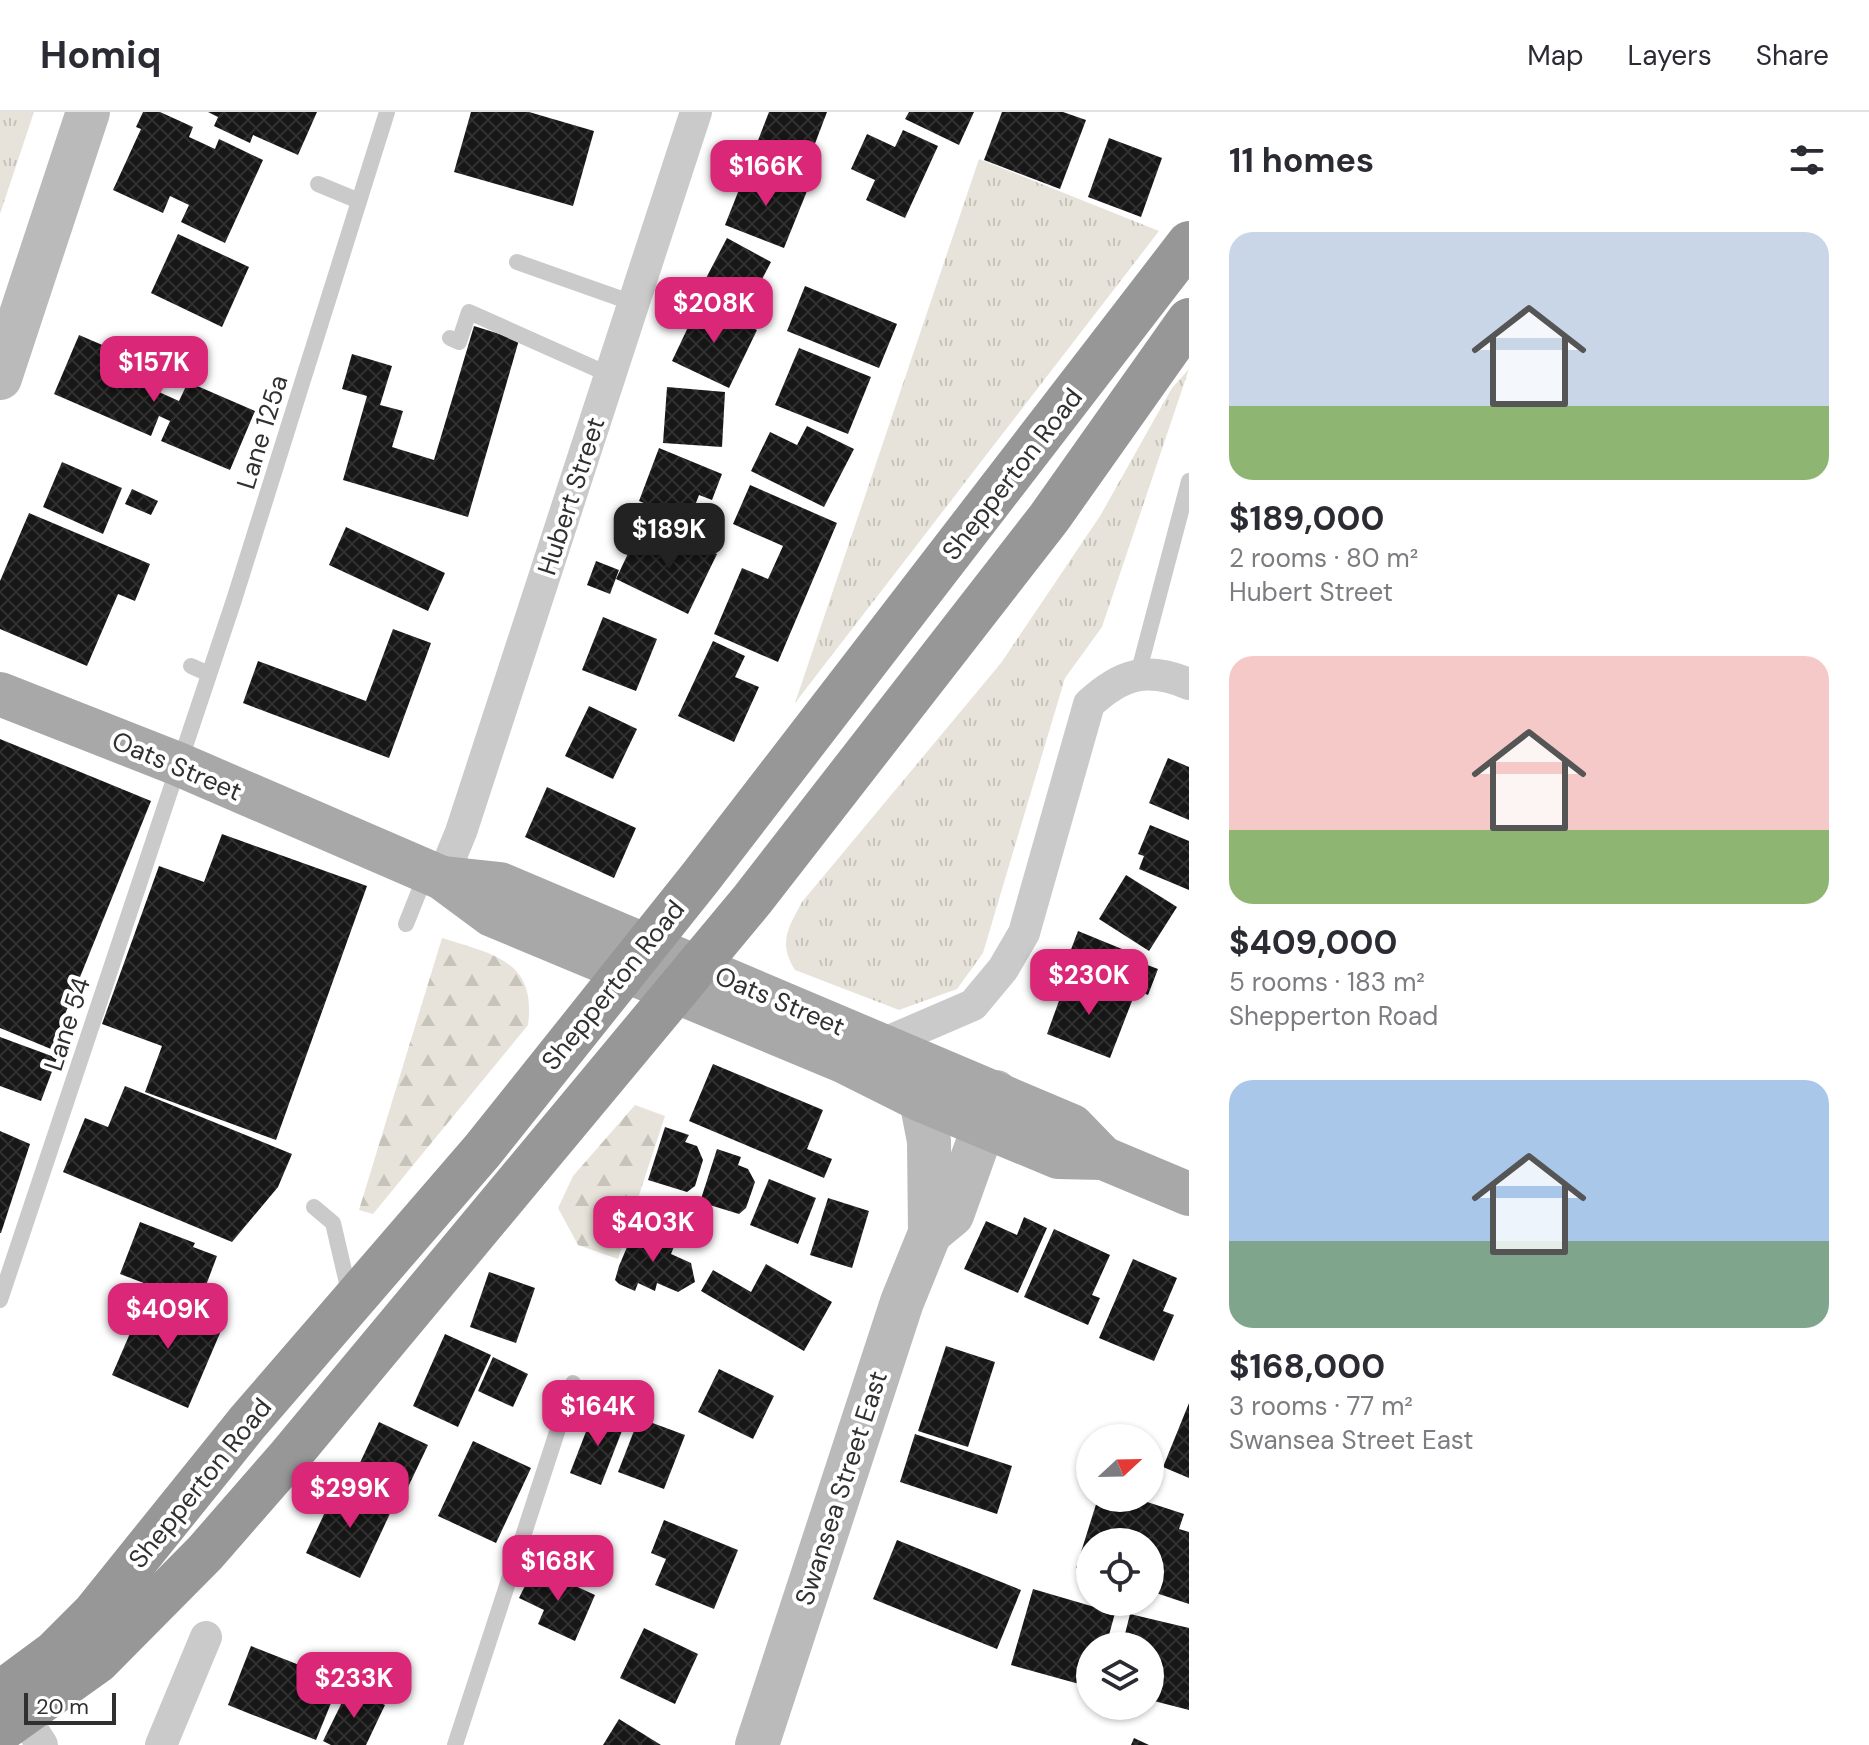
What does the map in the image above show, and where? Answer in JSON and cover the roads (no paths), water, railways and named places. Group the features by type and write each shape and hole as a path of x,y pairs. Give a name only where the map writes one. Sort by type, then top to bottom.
{"highway":[{"name":"Shepperton Road","path":"16,1721 54,1653 94,1613 247,1423 482,1151 1189,243"},
{"name":"Shepperton Road","path":"16,1721 98,1661 205,1553 687,979 1049,518 1189,320"}],"main road":[{"name":"Oats Street","path":"0,694 178,764 434,875 492,915 635,958 880,1045 991,1109"},
{"name":"Oats Street","path":"687,979 921,1100 991,1109 1072,1126 1103,1158 1189,1194"}],"street":[{"path":"0,378 88,112"},
{"name":"Hubert Street","path":"434,875 461,832 696,112"},
{"path":"880,1045 973,1005 1003,969 1024,933 1089,704 1110,684 1138,674 1172,676 1189,684"},
{"name":"Swansea Street East","path":"757,1745 902,1302 930,1233 929,1141 921,1100"},
{"name":"Swansea Street East","path":"930,1233 952,1215 991,1109"},
{"path":"161,1745 206,1637"}],"lane":[{"name":"Lane 125a","path":"178,764 387,112"},
{"path":"318,184 359,201"},
{"path":"517,262 633,303"},
{"path":"450,338 459,342 469,312 610,375"},
{"path":"1138,674 1189,481"},
{"path":"191,666 209,674"},
{"name":"Lane 54","path":"0,1300 178,764"},
{"path":"406,924 434,875"},
{"path":"314,1207 333,1223 351,1302"},
{"path":"455,1745 573,1383"}]}
